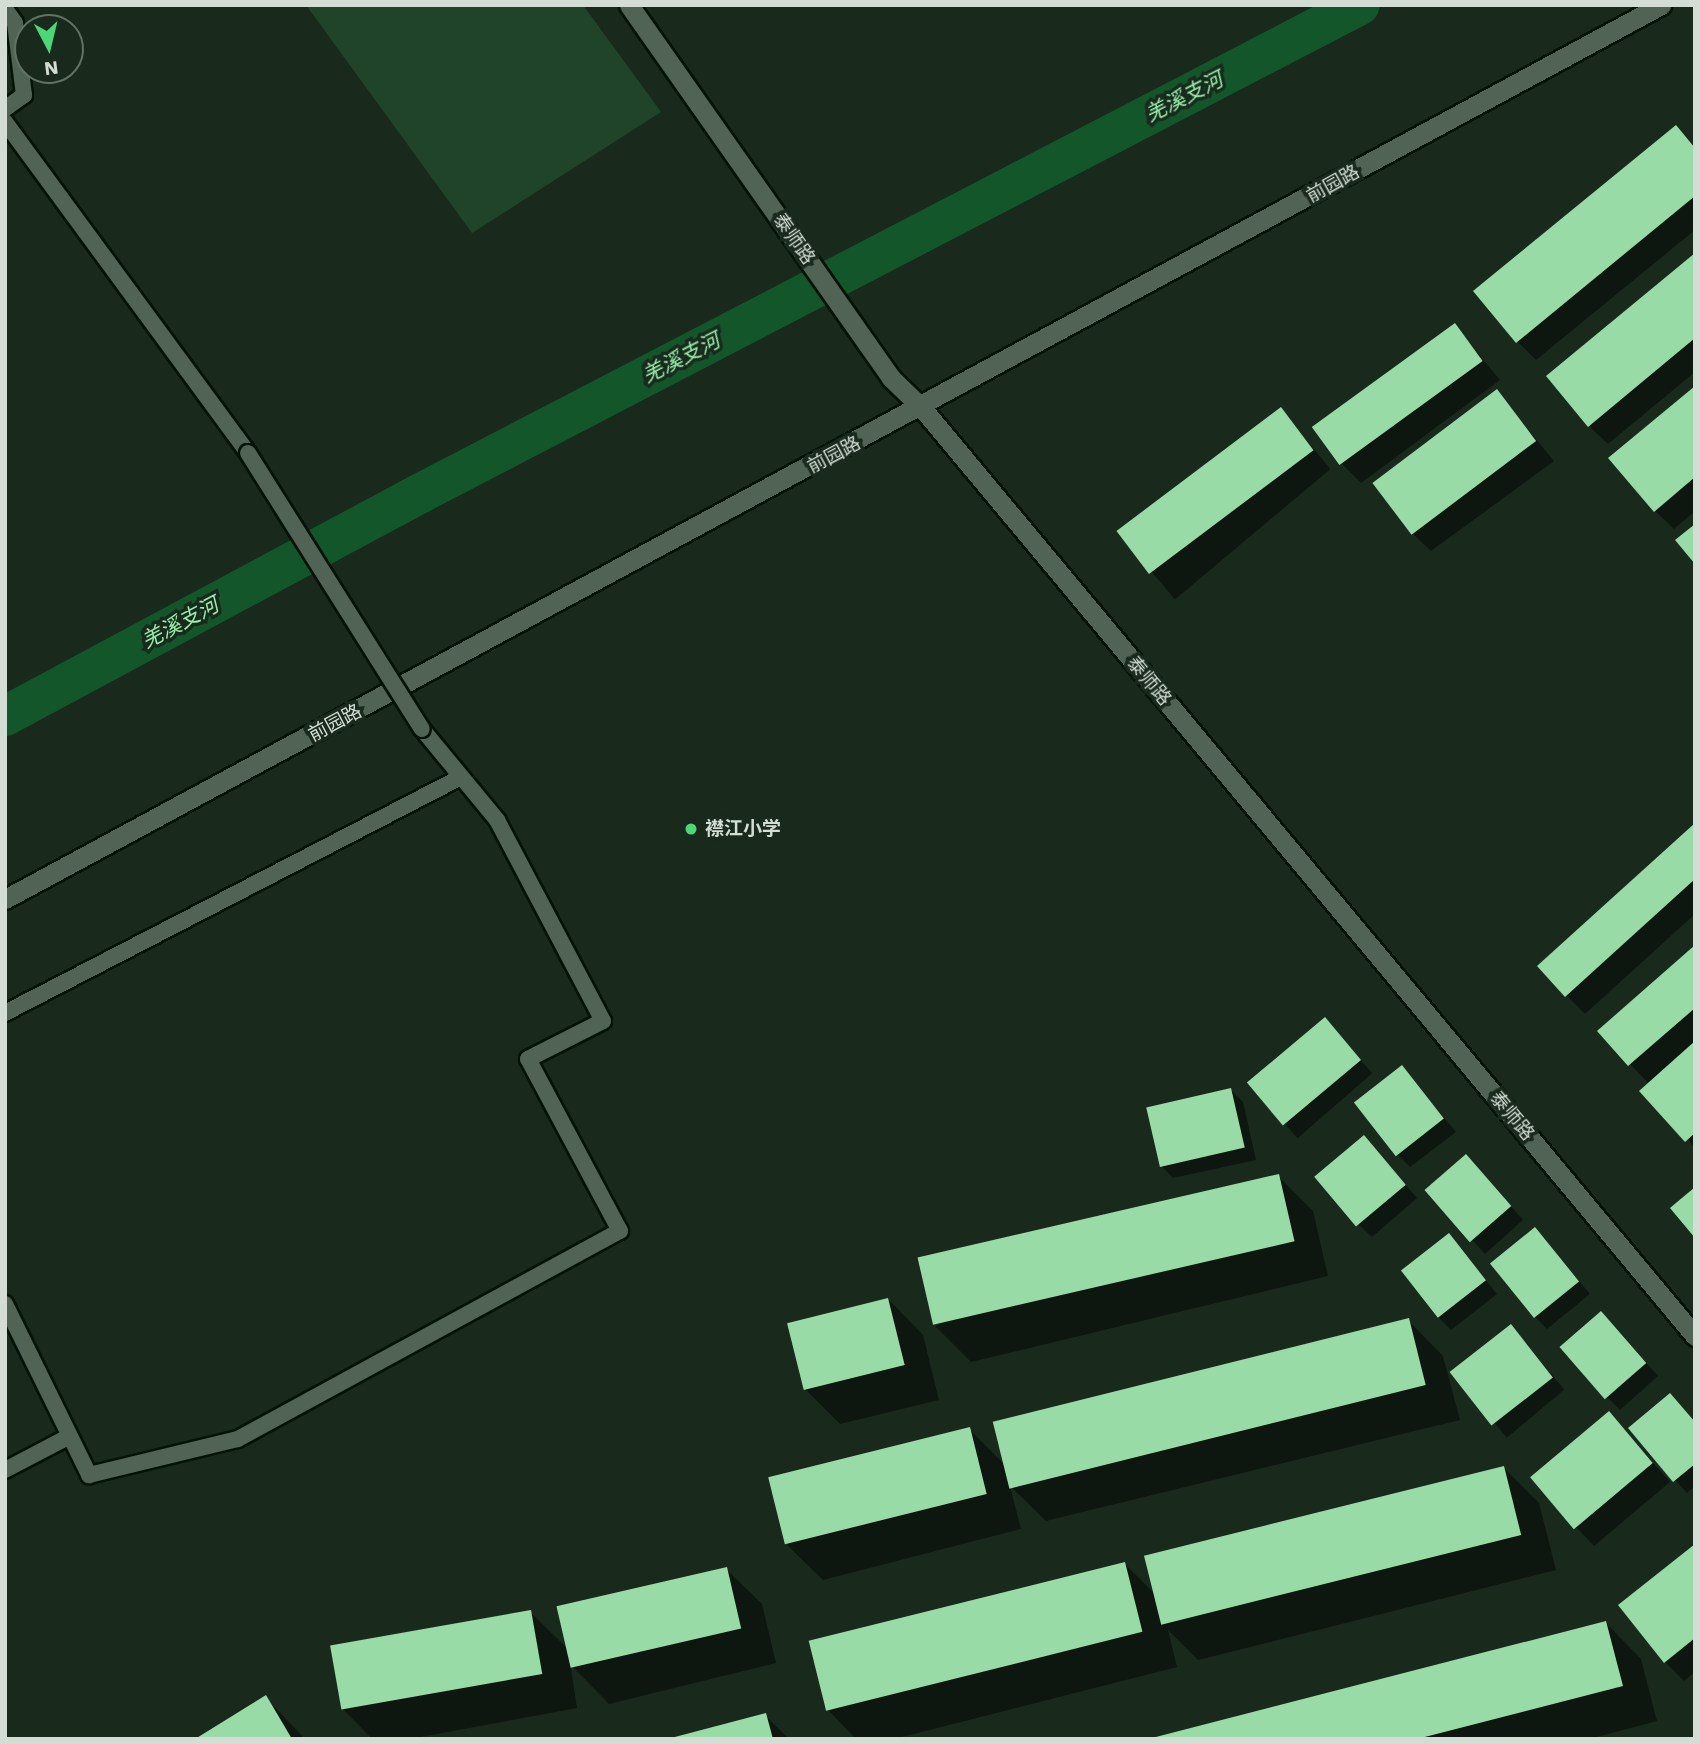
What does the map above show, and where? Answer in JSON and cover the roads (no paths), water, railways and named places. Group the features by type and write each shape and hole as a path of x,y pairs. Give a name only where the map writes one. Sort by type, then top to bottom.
{"street":[{"name":"泰师路","path":"629,5 891,378 922,408 1695,1336"},
{"name":"前园路","path":"5,899 922,408 1661,5"}],"lane":[{"path":"5,9 15,23 24,95 5,109"},
{"path":"5,122 248,453 422,729 497,820 603,1021 528,1059 620,1231 237,1440 89,1475 5,1304"},
{"path":"5,1013 461,777"},
{"path":"5,1470 70,1436"}],"waterway":[{"name":"羌溪支河","path":"5,716 419,494 1360,5"}],"place":[{"name":"襟江小学","path":"691,829"}]}
